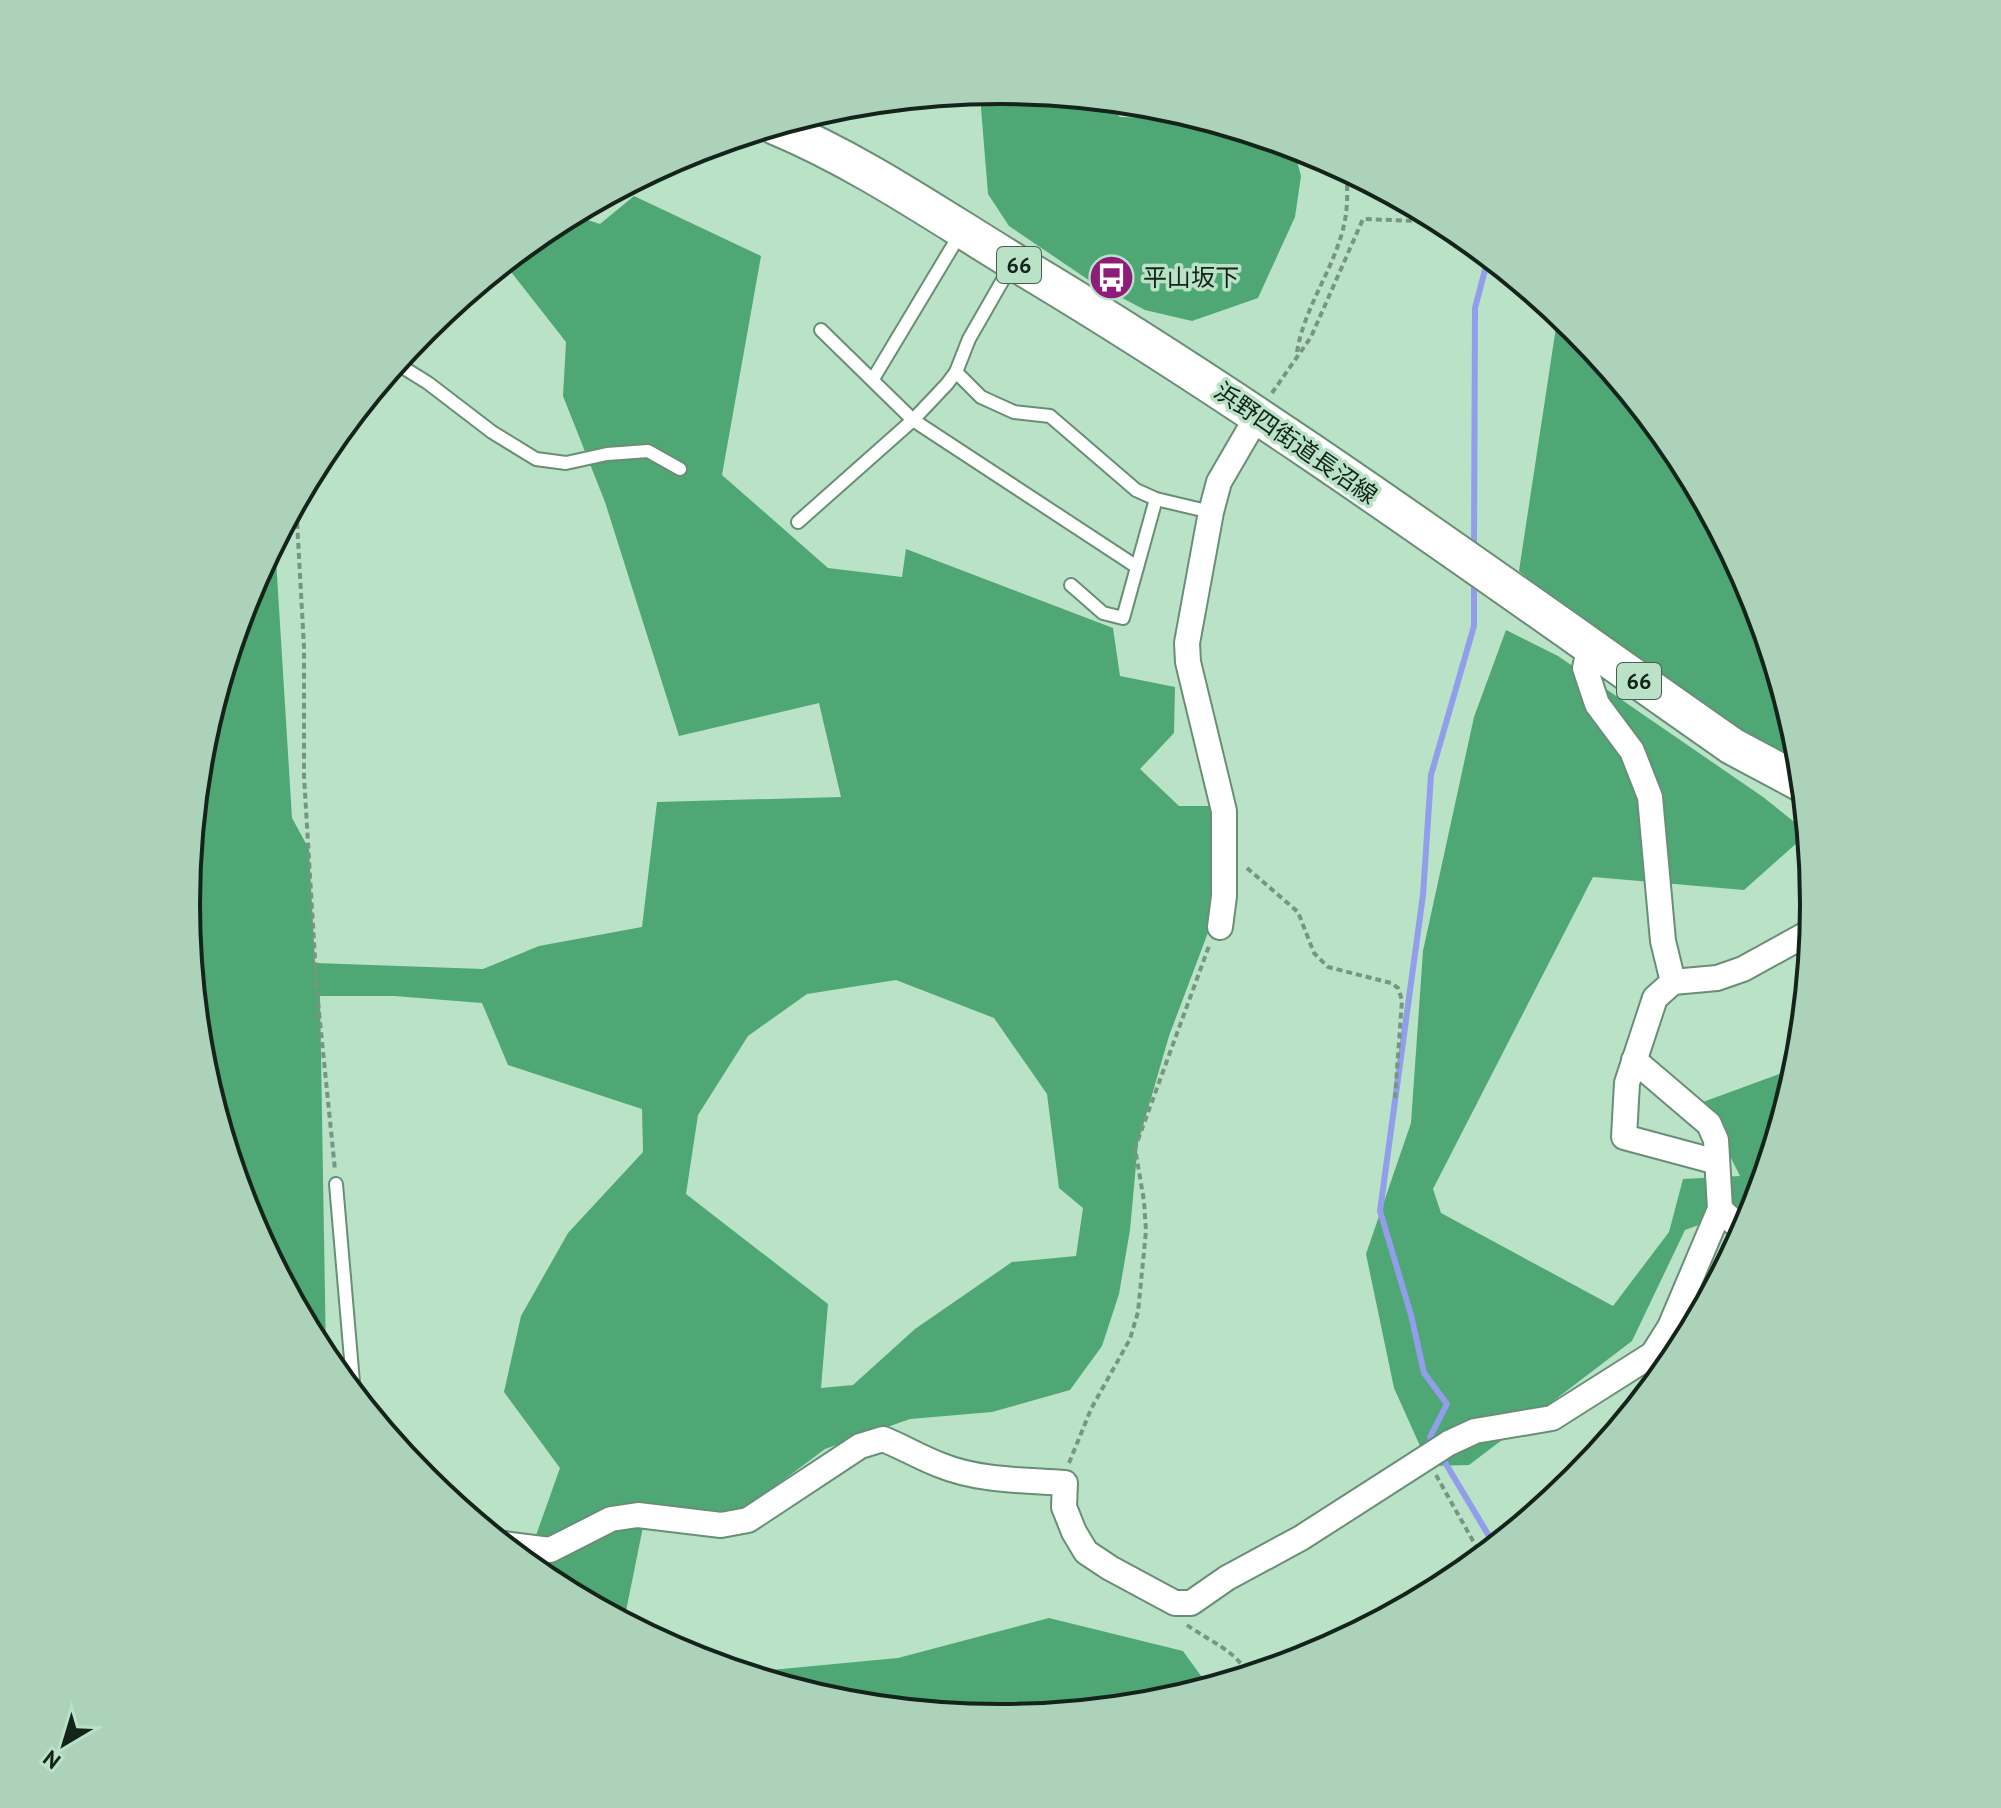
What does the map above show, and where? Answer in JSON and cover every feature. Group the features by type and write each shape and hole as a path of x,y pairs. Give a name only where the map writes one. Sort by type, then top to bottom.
{"main road":[{"name":"浜野四街道長沼線","path":"788,132 880,178 962,231 1137,335 1258,415 1732,746 1790,777"}],"street":[{"path":"1220,927 1224,896 1224,811 1188,662 1187,643 1219,482 1258,415"},
{"path":"1590,646 1585,668 1597,704 1632,751 1650,797 1663,941 1673,982"},
{"path":"1717,1162 1624,1137 1627,1083 1655,998 1673,982 1717,978 1743,969 1799,938"},
{"path":"1634,1060 1709,1124 1716,1140 1720,1209 1683,1321"},
{"path":"1720,1209 1734,1223"},
{"path":"524,1547 550,1550 611,1519 638,1515 721,1525 748,1520 860,1446 883,1439 940,1465 968,1473 1065,1483 1064,1507 1086,1552 1175,1603 1191,1603 1227,1578 1301,1538 1425,1456 1475,1431 1552,1418 1653,1354 1672,1338"}],"lane":[{"path":"873,379 962,231"},
{"path":"798,522 913,420 956,372 969,339 1014,262"},
{"path":"821,330 913,420 1137,567"},
{"path":"406,369 492,432 536,459 566,463 607,454 648,451 680,469"},
{"path":"956,372 981,397 1014,412 1050,416 1136,490 1156,499 1211,512"},
{"path":"1071,585 1103,613 1123,618 1156,499"},
{"path":"336,1184 352,1372"}],"path":[{"path":"1297,355 1301,329 1342,234 1349,199 1347,184"},
{"path":"1258,415 1311,337 1363,219 1416,221"},
{"path":"297,524 304,647 304,776 317,992 336,1184"},
{"path":"1245,859 1248,870 1298,912 1314,953 1328,967 1391,983 1398,988 1402,1000 1395,1098"},
{"path":"1065,1483 1065,1472 1091,1409 1121,1360 1138,1312 1146,1231 1135,1148 1205,954 1220,927"},
{"path":"1425,1456 1476,1547"},
{"path":"1175,1603 1180,1620 1223,1647 1244,1666"}],"green space":[{"path":"1000,104 1053,106 1116,113 1120,117 1157,119 1258,146 1297,161 1301,176 1295,217 1258,298 1192,321 1145,310 1090,281 1009,226 988,194 982,105"},
{"path":"634,196 761,256 722,475 828,568 902,577 906,549 1113,628 1120,676 1175,687 1174,733 1140,769 1179,806 1210,806 1221,898 1169,1036 1138,1143 1130,1230 1119,1294 1102,1346 1070,1390 992,1412 910,1419 825,1449 746,1508 686,1524 644,1522 626,1610 530,1551 560,1468 504,1392 521,1316 568,1233 643,1152 642,1109 508,1065 482,1003 394,996 320,996 326,1333 283,1258 261,1210 228,1111 207,1008 200,904 207,800 216,748 243,647 276,565 292,818 309,849 315,963 483,969 539,946 642,927 657,802 841,797 819,703 679,736 605,502 563,396 566,342 510,271 587,220 600,224","holes":["896,980 994,1018 1047,1094 1059,1188 1083,1208 1076,1256 1012,1262 915,1329 853,1385 821,1388 828,1304 686,1194 698,1115 748,1036 807,994"]},
{"path":"1556,329 1635,417 1666,460 1718,550 1758,647 1787,758 1751,748 1682,706 1519,571"},
{"path":"1506,630 1558,656 1763,797 1796,824 1798,842 1744,890 1593,877 1433,1189 1441,1213 1613,1306 1669,1232 1683,1179 1740,1176 1703,1102 1782,1073 1773,1111 1740,1210 1685,1230 1632,1341 1469,1465 1429,1466 1394,1388 1366,1254 1411,1123 1423,951 1474,717"},
{"path":"1049,1618 1183,1651 1203,1678 1105,1697 1000,1704 896,1697 844,1689 770,1670 898,1658"}],"waterway":[{"path":"1474,548 1475,308 1486,268"},
{"path":"1434,1444 1430,1437 1447,1404 1424,1373 1411,1315 1380,1211 1423,895 1431,775 1474,626 1474,579"},
{"path":"1440,1454 1490,1537"}],"place":[{"name":"平山坂下","path":"1112,277"}]}
